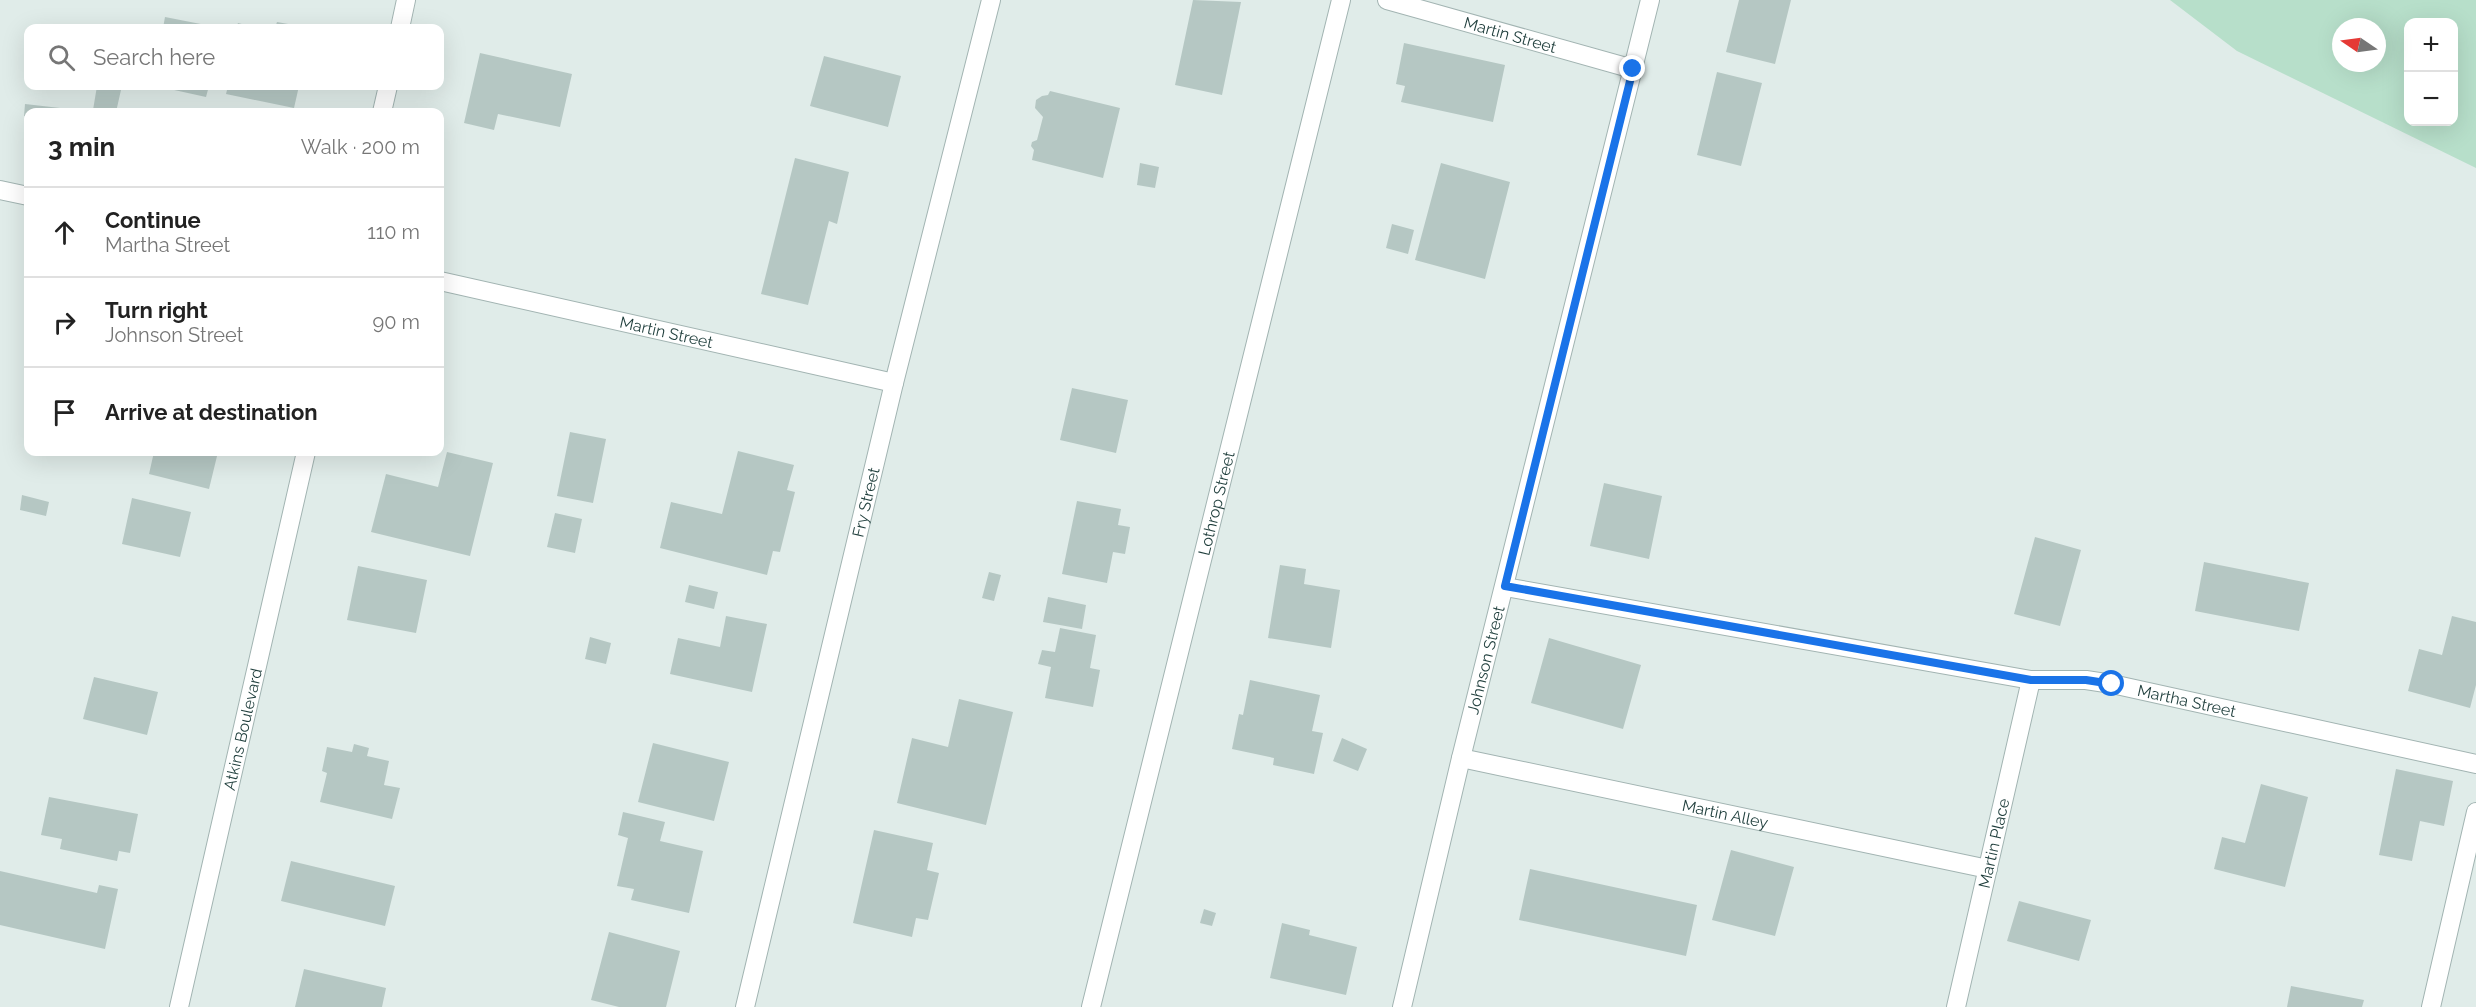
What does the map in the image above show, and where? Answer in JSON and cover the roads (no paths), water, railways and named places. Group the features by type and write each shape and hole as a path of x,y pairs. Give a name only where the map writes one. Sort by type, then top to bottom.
{"street":[{"path":"401,24 406,0"},
{"name":"Fry Street","path":"745,1007 894,383 991,0"},
{"name":"Lothrop Street","path":"1091,1007 1341,0"},
{"name":"Martin Street","path":"1387,0 1633,69"},
{"name":"Johnson Street","path":"1402,1007 1461,758 1650,0"},
{"path":"383,108 387,90"},
{"path":"0,190 24,195"},
{"name":"Martin Street","path":"444,282 894,383"},
{"name":"Atkins Boulevard","path":"179,1007 305,456"},
{"name":"Martha Street","path":"1505,586 2031,680 2086,680 2112,684 2476,764"},
{"name":"Martin Place","path":"1956,1007 2031,680"},
{"name":"Martin Alley","path":"1461,758 1988,869"},
{"path":"2431,1007 2476,812"}]}
